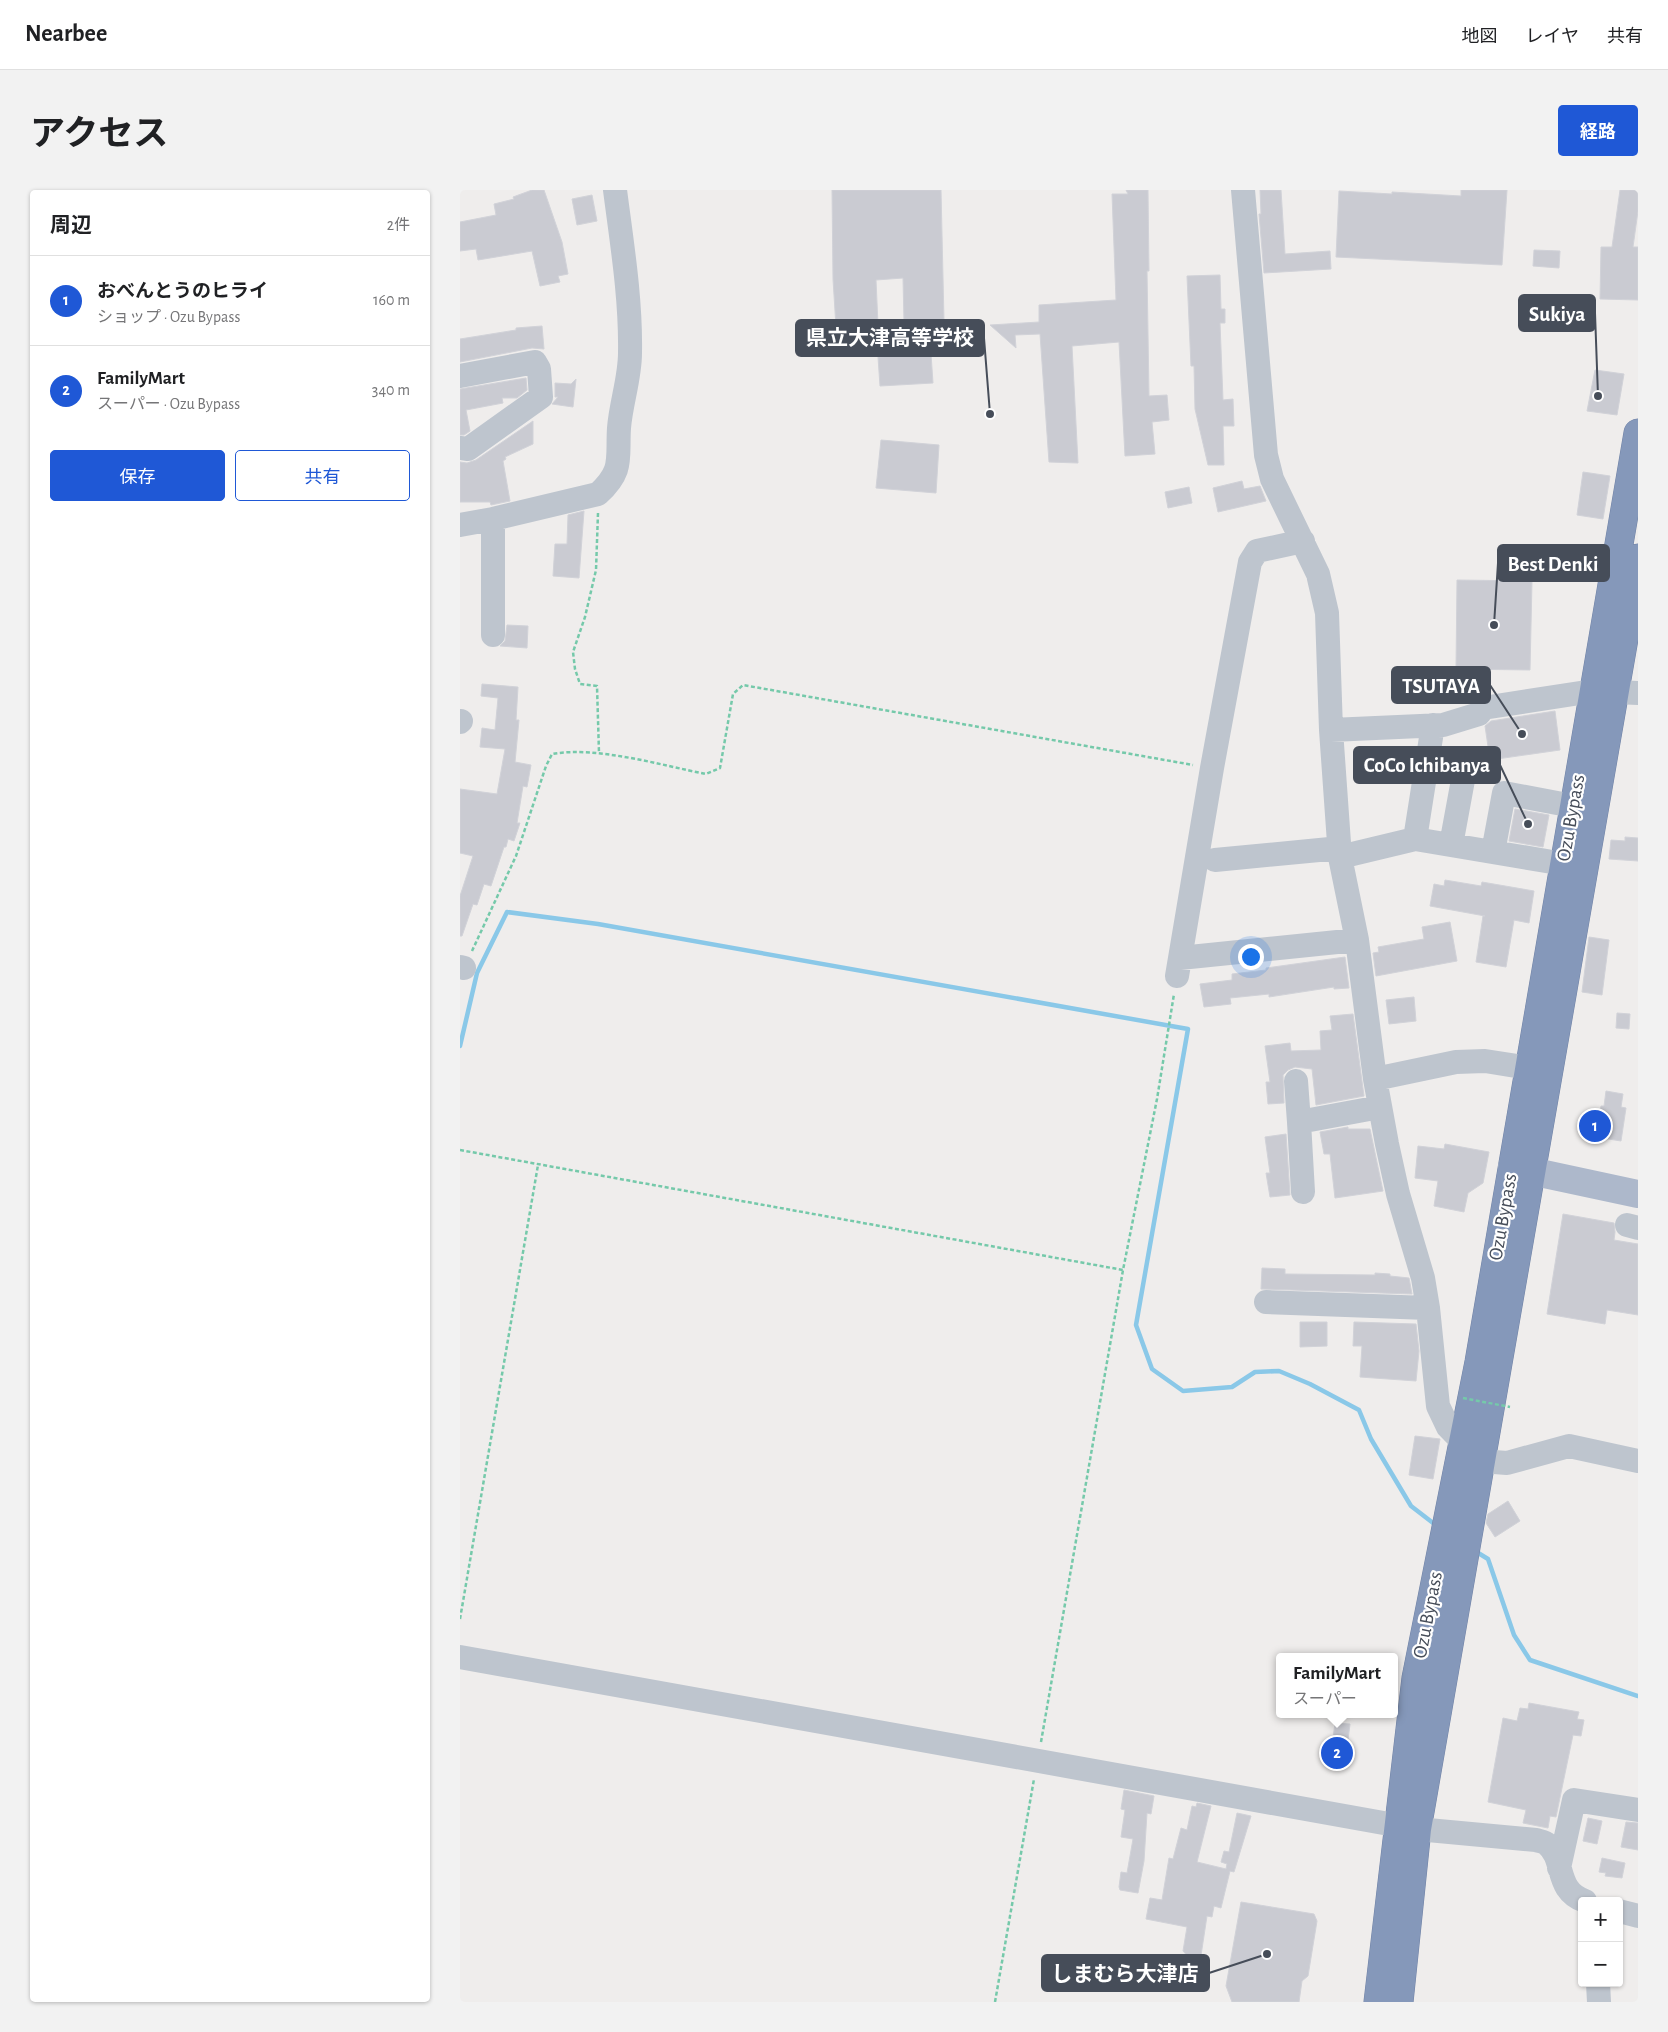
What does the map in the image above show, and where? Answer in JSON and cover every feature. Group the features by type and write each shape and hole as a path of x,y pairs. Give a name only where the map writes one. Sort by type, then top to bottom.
{"highway":[{"name":"Ozu Bypass","path":"1522,1169 1529,1068 1574,806 1615,692 1638,433"},
{"name":"Ozu Bypass","path":"1399,2002 1416,1678 1471,1452 1479,1362 1558,1010 1638,558"},
{"name":"Ozu Bypass","path":"1378,2002 1407,1827"}],"main road":[{"path":"1522,1169 1638,1194"}],"street":[{"path":"460,525 598,494 609,484 619,465 619,429 630,354 624,261 615,190"},
{"path":"1243,190 1266,455 1272,479 1318,574 1327,613 1331,730 1340,853 1357,940 1380,1107 1396,1186 1422,1278 1428,1308 1438,1406 1448,1427 1471,1452 1507,1463 1569,1446 1638,1461"},
{"path":"460,376 535,362 539,369 541,398 468,448 460,448"},
{"path":"493,519 493,635"},
{"path":"1302,541 1257,551 1250,562 1212,768 1179,967 1357,940"},
{"path":"1331,730 1443,725 1479,714 1483,708 1615,692"},
{"path":"1415,839 1433,725"},
{"path":"1428,761 1466,769 1451,845"},
{"path":"1493,852 1504,793 1574,806"},
{"path":"1215,860 1340,853 1415,839 1564,864"},
{"path":"1376,1078 1456,1062 1485,1061 1529,1068"},
{"path":"1296,1081 1303,1192"},
{"path":"1299,1122 1380,1107"},
{"path":"1266,1302 1428,1308"},
{"path":"460,1657 1407,1827 1536,1840 1547,1844 1554,1855 1572,1896 1578,1898"},
{"path":"1559,1868 1574,1800 1638,1810"},
{"path":"1623,1912 1638,1916"},
{"path":"1598,1987 1599,2002"}],"path":[{"path":"598,494 596,570 585,617 573,652 575,669 580,684 597,686 599,753"},
{"path":"462,968 516,856 546,766 552,754 569,751 599,753 706,774 720,768 733,694 743,685 1212,768"},
{"path":"995,2002 1123,1270 1157,1099 1179,967"},
{"path":"460,1150 1123,1270"},
{"path":"460,1620 538,1164"},
{"path":"1463,1398 1510,1407"}],"building":[{"path":"532,190 544,190 562,242 568,274 558,276 560,282 540,286 532,251 478,260 476,249 460,251 460,222 496,215 494,204 514,199 513,197"},
{"path":"832,190 941,190 944,321 904,322 903,278 876,280 878,325 836,327 833,279"},
{"path":"1126,190 1148,190 1149,396 1167,395 1169,420 1152,422 1155,454 1125,456 1119,342 1072,346 1078,463 1049,462 1040,334 1015,335 1016,348 990,325 1039,322 1039,305 1116,300 1112,194 1128,194"},
{"path":"1260,190 1281,190 1285,254 1330,251 1331,269 1264,273 1259,214 1261,214"},
{"path":"1461,190 1507,190 1502,265 1336,257 1339,191 1461,196"},
{"path":"1620,190 1638,190 1638,211 1633,247 1638,247 1638,300 1600,299 1601,247 1612,247"},
{"path":"592,195 597,221 577,225 572,199"},
{"path":"1534,250 1560,251 1559,268 1533,266"},
{"path":"1220,275 1221,309 1225,309 1225,323 1220,323 1223,400 1233,399 1234,426 1223,426 1224,465 1208,465 1195,409 1194,366 1191,366 1187,276"},
{"path":"542,326 544,349 532,348 460,362 460,339 516,330 516,328"},
{"path":"931,354 933,383 880,386 878,357"},
{"path":"1595,370 1624,374 1617,415 1587,411"},
{"path":"526,378 527,390 517,398 502,398 503,403 466,410 470,431 460,435 460,389"},
{"path":"576,379 573,407 552,404 558,397 555,397 555,383 571,384"},
{"path":"533,421 533,444 505,457 506,459 503,461 510,501 491,505 490,502 460,502 460,462 467,463 476,460"},
{"path":"881,440 939,445 936,493 876,488"},
{"path":"1583,472 1610,476 1603,519 1577,515"},
{"path":"1242,481 1244,489 1260,486 1266,501 1218,512 1213,488"},
{"path":"1189,487 1192,503 1168,508 1165,492"},
{"path":"584,511 579,578 553,576 555,544 567,544 568,515"},
{"path":"1457,580 1532,581 1530,670 1456,669"},
{"path":"507,625 528,626 527,648 500,646 505,641"},
{"path":"482,684 518,687 516,720 519,720 515,762 531,765 527,787 523,786 517,823 520,823 514,841 508,839 491,886 484,884 477,905 473,904 462,936 460,936 460,896 473,856 460,853 460,789 497,794 505,749 480,747 482,728 495,730 498,698 481,696"},
{"path":"1555,711 1560,750 1490,760 1485,726 1491,721"},
{"path":"1515,809 1549,815 1543,847 1509,841"},
{"path":"1625,837 1638,838 1638,861 1609,859 1611,840 1625,841"},
{"path":"1445,880 1481,886 1482,882 1534,891 1529,923 1514,920 1506,967 1476,962 1483,916 1485,916 1430,906 1434,884 1444,886"},
{"path":"1450,922 1457,961 1376,976 1373,953 1379,952 1378,947 1424,939 1422,927"},
{"path":"1589,937 1609,940 1602,995 1582,992"},
{"path":"1345,957 1349,988 1334,989 1334,987 1269,997 1269,994 1230,998 1231,1004 1204,1007 1200,984 1232,980 1232,974"},
{"path":"1414,997 1416,1021 1389,1024 1386,1000"},
{"path":"1617,1013 1630,1014 1629,1029 1616,1028"},
{"path":"1353,1014 1364,1096 1316,1105 1312,1069 1295,1067 1283,1075 1284,1103 1268,1104 1266,1082 1270,1082 1265,1046 1290,1043 1291,1051 1321,1050 1320,1031 1332,1030 1330,1016"},
{"path":"1606,1091 1623,1094 1621,1107 1626,1108 1621,1141 1596,1137 1601,1106 1604,1106"},
{"path":"1348,1127 1348,1129 1370,1129 1383,1191 1335,1198 1330,1154 1324,1154 1320,1132"},
{"path":"1286,1134 1290,1195 1270,1197 1266,1173 1270,1173 1265,1137"},
{"path":"1445,1144 1489,1152 1483,1183 1468,1193 1464,1212 1434,1206 1438,1181 1415,1178 1418,1146 1444,1149"},
{"path":"1563,1214 1614,1223 1614,1240 1638,1244 1638,1315 1607,1310 1605,1324 1547,1314"},
{"path":"1262,1268 1285,1269 1285,1274 1390,1274 1390,1276 1409,1278 1412,1294 1261,1289"},
{"path":"1300,1322 1327,1322 1327,1346 1300,1347"},
{"path":"1354,1322 1416,1324 1419,1351 1416,1381 1360,1377 1362,1346 1353,1346"},
{"path":"1415,1436 1440,1439 1433,1479 1409,1475"},
{"path":"1508,1501 1520,1521 1495,1537 1486,1523 1488,1514"},
{"path":"1529,1703 1579,1712 1577,1719 1584,1720 1581,1736 1573,1735 1556,1817 1550,1816 1548,1828 1523,1823 1526,1810 1488,1802 1503,1718 1517,1721 1520,1708 1528,1709"},
{"path":"1335,1723 1350,1724 1348,1740 1333,1738"},
{"path":"1124,1790 1154,1796 1151,1814 1147,1813 1144,1861 1138,1893 1120,1890 1119,1887 1121,1872 1127,1873 1133,1839 1121,1837 1125,1810 1121,1809"},
{"path":"1197,1803 1211,1806 1197,1862 1226,1869 1227,1864 1221,1862 1224,1851 1229,1852 1237,1813 1251,1816 1234,1872 1230,1871 1221,1908 1214,1906 1212,1917 1207,1916 1200,1962 1191,1960 1183,1951 1187,1927 1146,1919 1150,1898 1162,1900 1169,1858 1173,1859 1181,1828 1187,1830 1192,1806 1196,1807"},
{"path":"1588,1818 1602,1821 1597,1844 1583,1841"},
{"path":"1626,1822 1638,1823 1638,1850 1621,1847"},
{"path":"1602,1858 1625,1863 1622,1878 1605,1876 1606,1873 1599,1872"},
{"path":"1241,1902 1314,1914 1317,1921 1308,1976 1302,1981 1299,2002 1232,2002 1226,1986"}],"waterway":[{"path":"460,1046 477,973 507,912 598,924 1188,1029 1136,1325 1152,1369 1183,1391 1232,1387 1255,1372 1279,1371 1310,1384 1359,1410 1371,1439 1411,1506 1437,1526"},
{"path":"1475,1551 1488,1559 1514,1635 1530,1660 1638,1696"}],"place":[{"name":"Sukiya","path":"1598,396"},
{"name":"県立大津高等学校","path":"990,414"},
{"name":"Best Denki","path":"1494,625"},
{"name":"TSUTAYA","path":"1522,734"},
{"name":"CoCo Ichibanya","path":"1528,824"},
{"name":"おべんとうのヒライ","path":"1595,1126"},
{"name":"FamilyMart","path":"1337,1753"},
{"name":"しまむら大津店","path":"1267,1954"}]}
